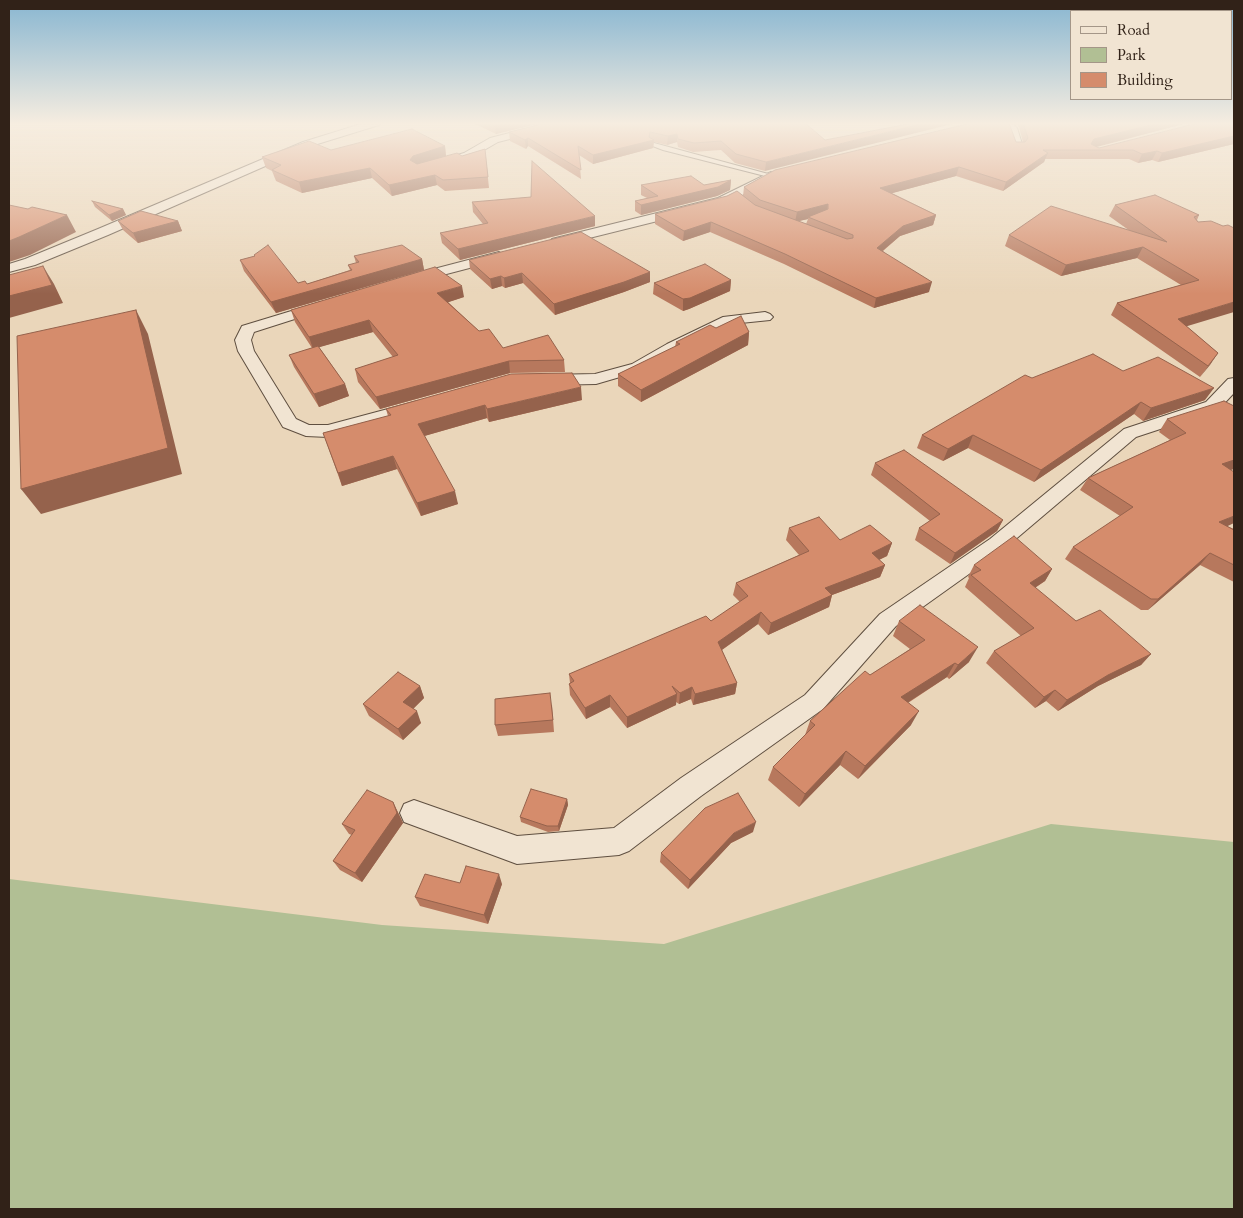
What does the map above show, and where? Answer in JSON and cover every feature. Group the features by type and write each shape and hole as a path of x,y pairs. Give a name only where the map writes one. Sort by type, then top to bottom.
{"street":[{"path":"9,268 30,262 224,180"},
{"path":"545,244 739,197 762,180"},
{"path":"398,283 509,253"},
{"path":"332,303 247,329 243,340 246,351 289,423 306,430 328,431 434,402"},
{"path":"534,380 596,379 638,368 673,347 728,320 765,318"},
{"path":"414,813 517,850 619,841 691,787 814,702 888,620 997,544 1130,433 1215,408 1234,383"}],"green space":[{"path":"1051,824 1234,842 1234,1209 9,1209 9,879 382,925 664,944"}],"building":[{"path":"294,180 310,180 299,182"},
{"path":"383,180 413,180 389,185"},
{"path":"531,180 554,180 595,216 458,249 440,233 488,223 472,202 531,197"},
{"path":"670,180 697,180 704,185 731,180 718,187 641,205 635,201 658,196 641,185"},
{"path":"757,180 911,180 880,188 936,215 903,226 877,248 932,282 876,298 785,254 711,222 684,231 655,214 727,196 737,191 755,205 847,239 853,238 853,235 808,217 828,209 828,204 797,212 760,200 744,187"},
{"path":"1155,195 1199,215 1194,217 1198,222 1211,221 1234,228 1234,302 1178,319 1218,353 1208,366 1117,303 1199,280 1143,247 1066,265 1009,235 1051,206 1167,242 1115,205"},
{"path":"92,201 123,209 109,215"},
{"path":"9,205 28,209 32,207 67,215 9,241"},
{"path":"141,211 178,221 133,233 118,221"},
{"path":"581,232 650,272 554,304 522,273 504,278 501,276 490,279 469,260"},
{"path":"268,245 298,283 305,281 307,284 352,270 348,265 359,262 354,256 402,245 422,259 271,302 240,260 255,256"},
{"path":"705,264 731,280 690,298 683,299 654,283"},
{"path":"43,266 52,285 9,296 9,275"},
{"path":"435,267 462,286 437,293 479,331 489,329 503,348 548,335 564,360 509,361 376,397 355,369 398,355 369,320 309,337 291,310"},
{"path":"136,310 168,448 21,489 17,336"},
{"path":"741,316 749,332 641,390 618,374 680,344 676,342 710,325 716,328"},
{"path":"318,346 345,384 314,394 289,355"},
{"path":"1093,354 1123,371 1158,357 1214,388 1151,408 1141,402 1041,470 973,435 948,449 922,435 1025,375 1032,378"},
{"path":"572,373 581,387 487,409 485,405 418,424 455,491 417,503 393,456 338,473 323,433 391,415 386,409 511,374"},
{"path":"1224,401 1234,406 1234,460 1222,464 1234,472 1234,516 1219,522 1234,530 1234,565 1210,553 1158,599 1151,599 1073,547 1133,507 1088,478 1186,433 1167,419"},
{"path":"904,450 1003,520 955,553 919,528 940,514 875,463"},
{"path":"819,517 840,540 870,525 892,543 872,553 885,565 825,588 832,595 771,623 761,612 718,642 737,683 695,694 692,687 680,693 672,686 677,694 627,717 610,695 585,708 569,684 574,681 569,674 706,616 711,621 748,596 736,583 809,551 789,528"},
{"path":"1014,536 1052,569 1030,583 1076,621 1100,610 1151,654 1108,675 1067,700 1055,690 1044,697 994,651 1034,628 971,575 981,570 974,565"},
{"path":"920,605 978,647 958,665 955,663 901,697 919,711 865,766 846,751 805,794 773,767 815,725 810,721 865,671 870,675 925,640 899,621"},
{"path":"398,672 420,686 403,702 417,711 398,729 363,704"},
{"path":"550,693 553,720 495,725 495,699"},
{"path":"531,789 567,799 558,826 547,826 520,817"},
{"path":"367,790 393,802 397,813 355,873 333,861 355,830 342,824"},
{"path":"738,793 756,822 734,833 690,880 661,853 705,808"},
{"path":"466,866 499,874 484,915 415,897 425,874 460,883"}]}
